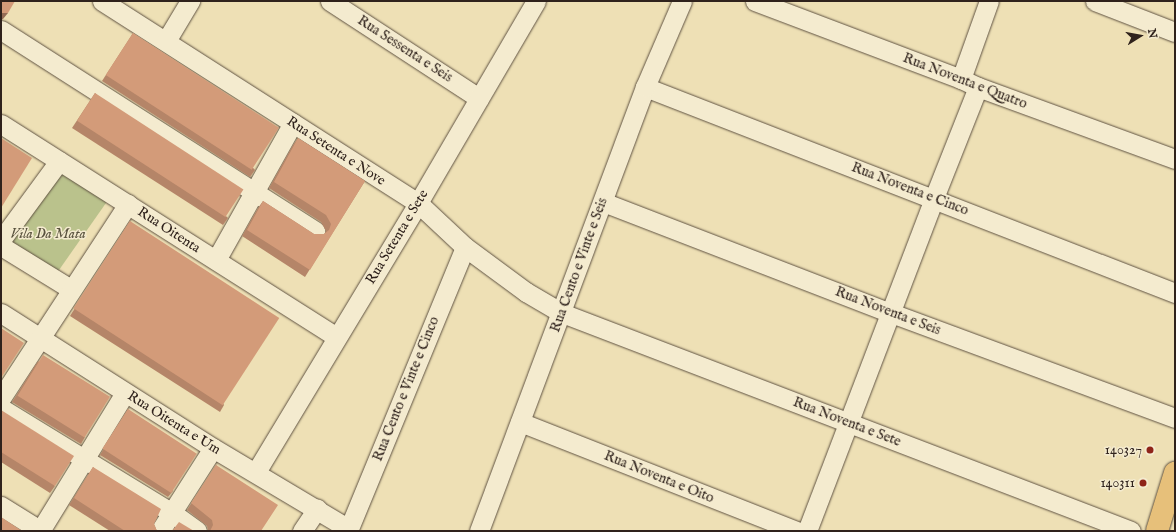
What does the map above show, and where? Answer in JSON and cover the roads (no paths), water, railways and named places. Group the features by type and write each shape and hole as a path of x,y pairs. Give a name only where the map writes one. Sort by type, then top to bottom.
{"main road":[{"path":"1157,531 1175,473"}],"street":[{"name":"Rua Setenta e Nove","path":"102,1 418,203 465,247 526,292 562,312"},
{"path":"166,42 190,1"},
{"name":"Rua Sessenta e Seis","path":"330,1 479,98"},
{"name":"Rua Setenta e Sete","path":"256,472 418,203 536,1"},
{"name":"Rua Cento e Vinte e Seis","path":"479,531 646,87 682,1"},
{"name":"Rua Noventa e Quatro","path":"756,1 1175,160"},
{"path":"807,531 934,198 970,83 989,1"},
{"path":"1095,1 1175,32"},
{"path":"1,30 315,231"},
{"name":"Rua Noventa e Cinco","path":"646,87 1175,293"},
{"path":"216,260 293,123"},
{"name":"Rua Oitenta","path":"1,124 336,337"},
{"path":"4,229 59,161"},
{"name":"Rua Noventa e Seis","path":"603,202 891,313 1175,418"},
{"path":"1,398 128,204"},
{"path":"1,246 72,289"},
{"name":"Rua Cento e Vinte e Cinco","path":"348,530 465,247"},
{"name":"Rua Noventa e Sete","path":"562,312 1131,531"},
{"name":"Rua Oitenta e Um","path":"1,313 41,336 125,393 317,509 348,530"},
{"path":"1,506 40,531 125,393"},
{"path":"1,408 171,512 197,531"},
{"name":"Rua Noventa e Oito","path":"520,422 798,531"},
{"path":"160,531 214,448"},
{"path":"302,531 317,509"}],"place":[{"name":"140327","path":"1150,450"},
{"name":"140311","path":"1143,483"}],"park label":[{"name":"Vila Da Mata","path":"48,234"}]}
